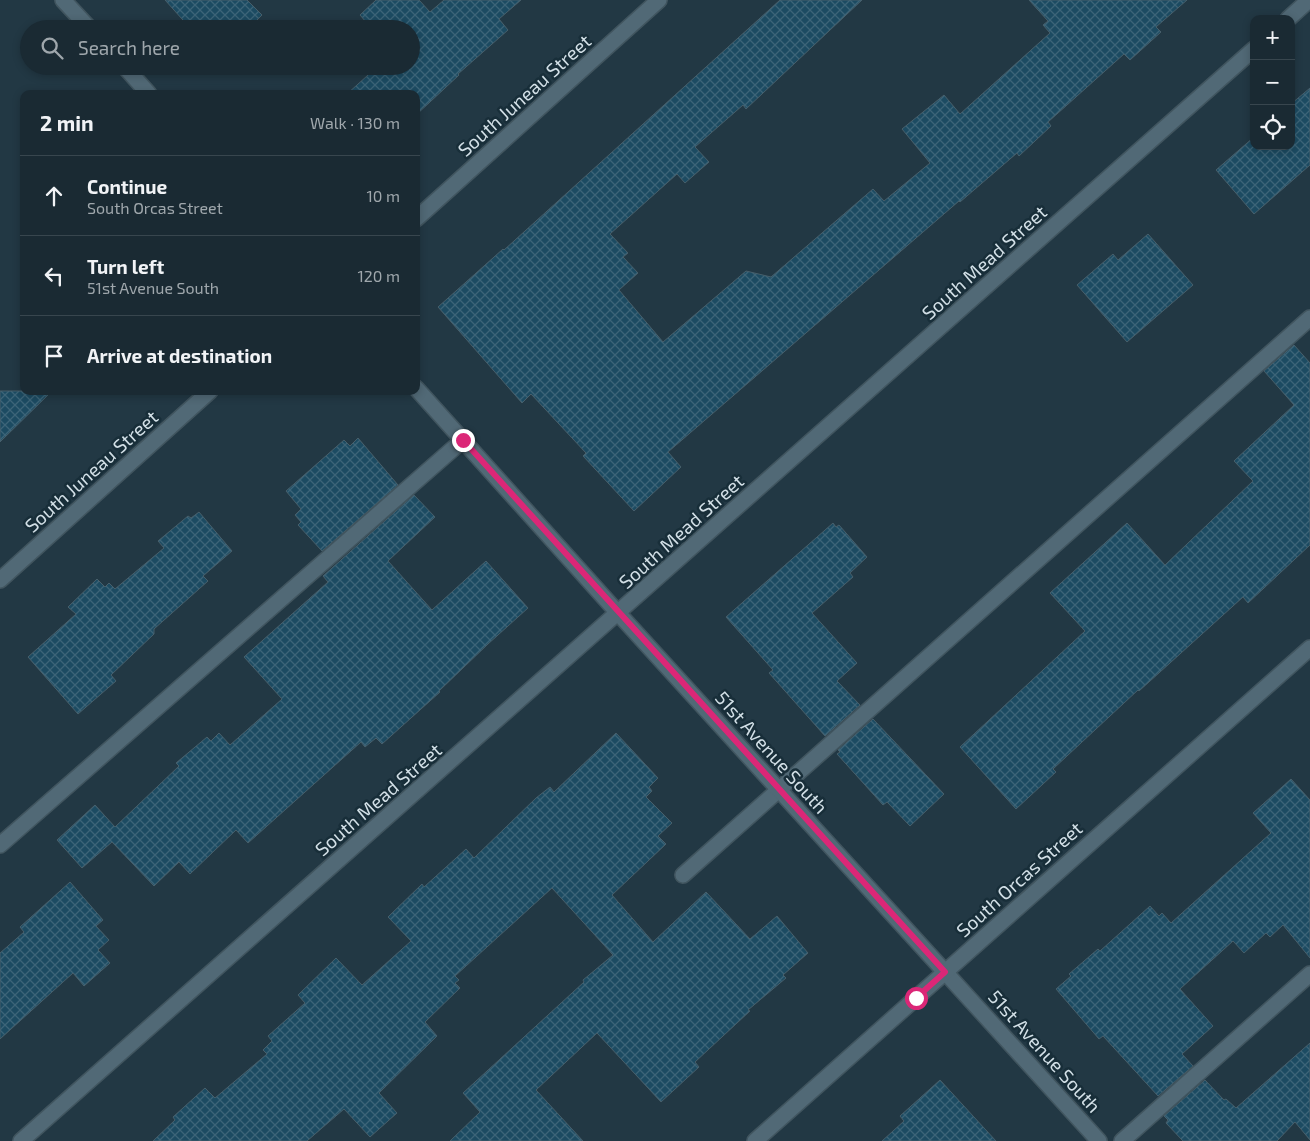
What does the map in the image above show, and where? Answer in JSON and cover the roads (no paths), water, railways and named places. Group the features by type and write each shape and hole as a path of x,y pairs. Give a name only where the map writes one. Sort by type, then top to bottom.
{"street":[{"name":"South Juneau Street","path":"420,215 659,0"},
{"path":"1292,15 1309,0"},
{"path":"66,1 82,20"},
{"name":"South Mead Street","path":"21,1141 1250,53"},
{"path":"132,75 145,90"},
{"path":"683,875 1310,318"},
{"name":"51st Avenue South","path":"420,392 618,613 1099,1141"},
{"name":"South Juneau Street","path":"0,580 206,395"},
{"path":"0,845 463,440"},
{"name":"South Orcas Street","path":"755,1141 1310,648"},
{"path":"1122,1141 1310,974"}]}
